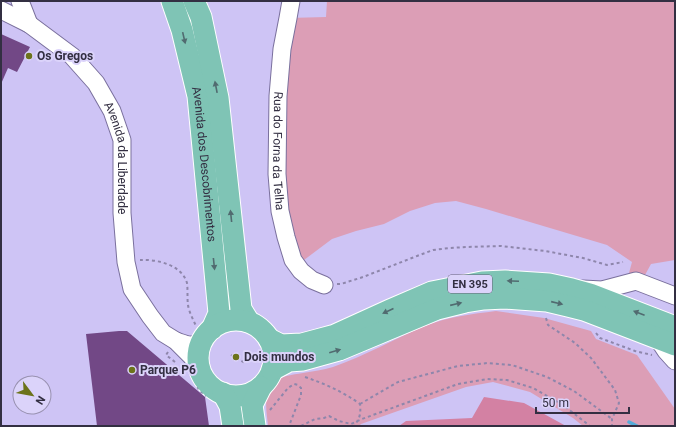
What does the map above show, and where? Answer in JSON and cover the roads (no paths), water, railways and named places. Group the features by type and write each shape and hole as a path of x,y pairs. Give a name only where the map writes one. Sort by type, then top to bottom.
{"main road":[{"name":"Avenida dos Descobrimentos","path":"172,1 182,30 198,96 219,313 204,334"},
{"name":"Avenida dos Descobrimentos","path":"194,1 200,17 218,98 241,308 249,322"},
{"name":"EN 395","path":"269,339 281,345 302,344 335,335 432,292 482,282 505,281 549,284 572,289 590,294 675,327"},
{"name":"EN 395","path":"266,378 289,361 303,360 339,350 437,309 484,299 505,298 547,301 584,310 666,342"},
{"path":"233,426 230,406 216,397 212,388 196,372 199,350 204,334 220,324 230,321 239,320 249,322 257,326 269,339 274,354 274,362 252,405 254,421"},
{"path":"216,397 242,395 252,392 266,378"}],"street":[{"path":"20,1 29,24"},
{"name":"Rua do Forna da Telha","path":"291,1 282,48 278,96 277,174 280,211 293,260 301,272 312,280 324,285"},
{"name":"Avenida da Liberdade","path":"1,10 29,24 72,56 96,83 112,111 122,140 122,213 126,262 132,289 163,333 176,341 192,346 204,334"},
{"path":"572,289 602,290 636,281 675,296"},
{"name":"Avenida da Liberdade","path":"176,341 191,356 196,372"},
{"path":"666,342 666,351 675,361"}],"waterway":[{"path":"629,422 637,426"}],"place":[{"name":"Os Gregos","path":"29,56"},
{"name":"Dois mundos","path":"236,357"},
{"name":"Parque P6","path":"132,370"}]}
